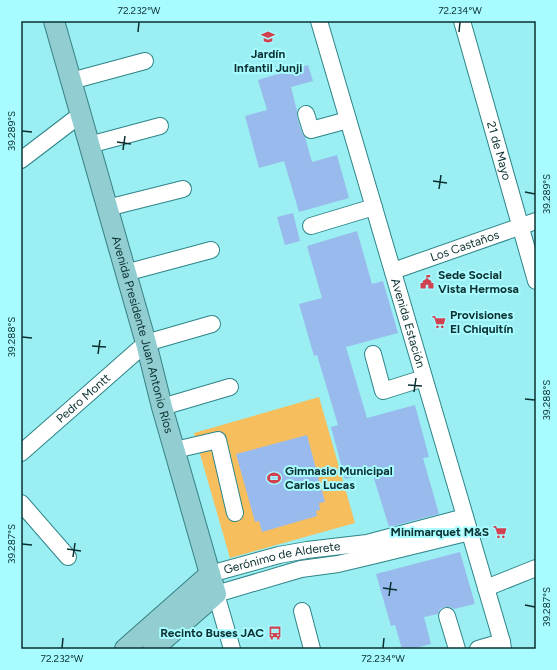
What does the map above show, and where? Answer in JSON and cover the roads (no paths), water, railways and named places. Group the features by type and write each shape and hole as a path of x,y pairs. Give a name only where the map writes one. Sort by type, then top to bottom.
{"main road":[{"name":"Avenida Presidente Juan Antonio Ríos","path":"54,21 106,208 146,343 174,450 216,594"},
{"name":"Gerónimo de Alderete","path":"125,649 210,574"},
{"name":"Gerónimo de Alderete","path":"153,649 216,594"}],"street":[{"name":"Avenida Estación","path":"319,21 503,645"},
{"name":"21 de Mayo","path":"463,22 536,281"},
{"path":"71,80 145,61"},
{"path":"306,114 311,130 348,120"},
{"path":"21,160 80,115"},
{"path":"89,145 160,126"},
{"path":"106,208 183,189"},
{"path":"311,226 374,207"},
{"name":"Los Castaños","path":"393,271 536,221"},
{"path":"125,273 211,250"},
{"path":"146,343 212,324"},
{"name":"Pedro Montt","path":"21,453 146,343"},
{"path":"373,354 384,391 424,378"},
{"path":"162,407 230,387"},
{"path":"174,450 218,440 235,513"},
{"path":"21,503 68,557"},
{"name":"Gerónimo de Alderete","path":"210,574 280,555 307,550 366,543 465,517"},
{"name":"Gerónimo de Alderete","path":"216,594 301,569 338,564 470,532"},
{"path":"486,588 536,568"},
{"name":"Avenida Presidente Juan Antonio Ríos","path":"216,594 232,649"},
{"path":"302,611 312,649"},
{"path":"446,616 457,649"},
{"path":"478,649 503,645"}],"place":[{"name":"Jardín Infantil Junji","path":"268,37"},
{"name":"Sede Social Vista Hermosa","path":"427,282"},
{"name":"Provisiones El Chiquitín","path":"439,322"},
{"name":"Gimnasio Municipal Carlos Lucas","path":"274,478"},
{"name":"Minimarquet M&S","path":"500,532"},
{"name":"Recinto Buses JAC","path":"275,633"}]}
